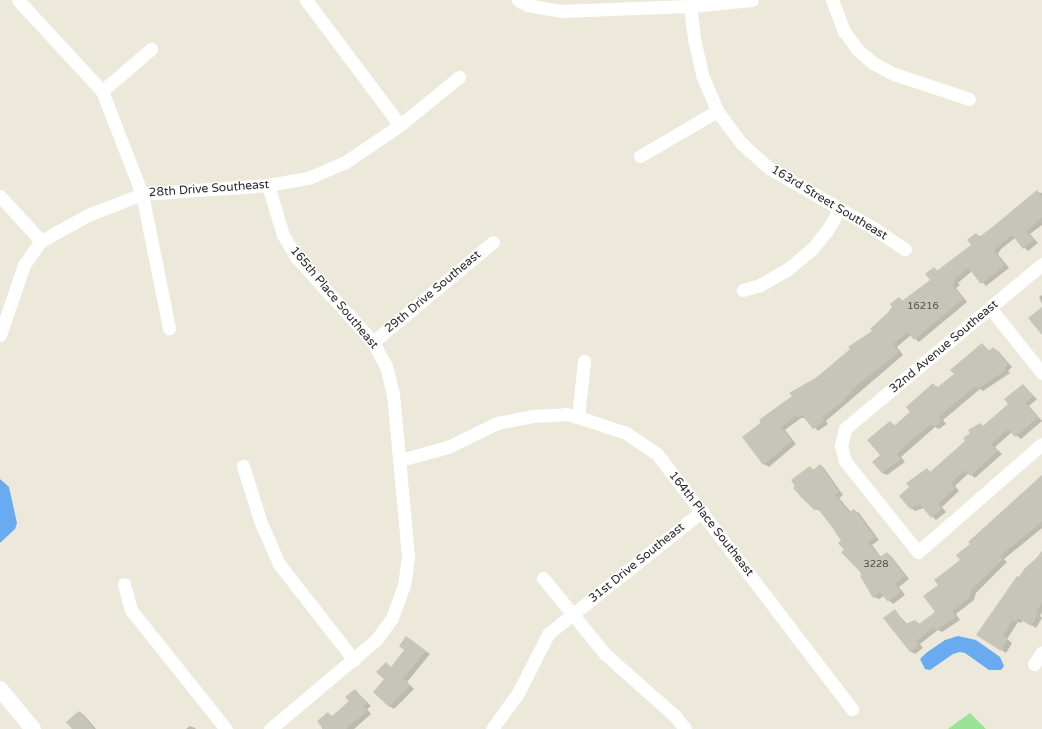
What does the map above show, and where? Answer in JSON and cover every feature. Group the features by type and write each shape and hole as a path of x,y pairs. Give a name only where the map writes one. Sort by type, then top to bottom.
{"street":[{"path":"18,0 102,91 142,194 169,328"},
{"path":"306,0 400,125"},
{"path":"518,0 527,5 560,11 690,6 752,0"},
{"path":"832,0 844,31 858,50 873,63 894,74 969,99"},
{"name":"163rd Street Southeast","path":"690,6 694,39 702,75 717,111 740,142 769,168 839,210 875,229 905,249"},
{"path":"102,91 151,49"},
{"name":"28th Drive Southeast","path":"0,335 24,265 41,241 88,215 142,194 268,185 308,178 344,163 400,125 459,77"},
{"path":"640,156 717,111"},
{"name":"165th Place Southeast","path":"268,185 283,235 296,257 373,342 386,366 394,394 408,557 404,585 392,618 377,640 270,729"},
{"path":"0,196 41,241"},
{"path":"743,290 760,285 788,269 812,250 826,232 839,210"},
{"name":"29th Drive Southeast","path":"373,342 493,242"},
{"name":"32nd Avenue Southeast","path":"1042,264 845,429 841,446 845,462 918,552 1042,444"},
{"path":"990,308 1042,373"},
{"path":"578,417 584,361"},
{"name":"164th Place Southeast","path":"400,460 448,447 497,422 533,416 566,414 626,433 657,454 852,709"},
{"path":"243,466 261,523 280,564 354,660"},
{"name":"31st Drive Southeast","path":"492,729 518,693 548,634 702,511"},
{"path":"543,578 605,654 675,716 685,729"},
{"path":"124,584 131,610 226,729"},
{"path":"1034,664 1042,652"},
{"path":"0,689 33,729"}],"green space":[{"path":"970,713 986,729 948,729 956,723"}],"water":[{"path":"0,479 9,487 17,523 15,529 0,543"},
{"path":"958,636 976,640 1000,657 1004,666 1001,670 989,670 965,653 960,652 953,654 930,670 925,669 920,659 926,653 945,640"}],"building":[{"path":"1037,190 1042,197 1042,218 1026,231 1034,240 1023,249 1012,235 997,247 994,251 1005,265 981,284 968,268 954,280 955,282 952,285 963,299 914,340 908,332 893,344 899,352 857,385 842,402 822,418 824,421 813,429 802,415 798,418 796,415 781,427 792,441 763,465 742,437 761,423 759,420 792,396 789,393 817,377 850,349 848,347 872,331 870,329 893,308 890,304 899,297 902,301 930,280 925,274 934,267 937,271 971,245 967,240 976,233 979,237"},
{"path":"1042,307 1042,335 1028,318"},
{"path":"982,343 989,351 993,347 1008,364 1004,368 1006,370 978,389 976,386 951,406 939,417 942,421 934,427 931,424 908,443 897,454 901,459 882,473 872,462 880,455 867,440 890,421 894,426 910,412 906,407 933,383 937,388 954,374 950,370"},
{"path":"1023,384 1033,396 1025,403 1038,417 1015,437 1008,429 991,444 998,451 970,476 965,470 951,483 955,488 938,504 942,509 931,518 920,504 910,509 899,496 909,487 906,483 927,468 930,472 965,441 963,438 970,433 968,430 980,423 983,426 1008,404 1004,399"},
{"path":"820,464 839,492 835,495 849,512 854,509 875,537 868,542 880,557 887,552 905,576 895,584 901,592 888,602 880,592 873,598 860,576 862,574 841,552 844,550 838,543 841,541 832,527 817,508 814,510 793,488 795,486 791,480 810,466 813,470"},
{"path":"1042,475 1042,522 1000,556 1003,559 971,590 970,597 952,611 956,617 936,630 934,627 916,641 919,645 910,652 883,618 895,609 905,624 915,620 919,624 935,612 923,596 938,585 934,580 960,560 956,555 970,544 968,542"},
{"path":"1042,553 1042,602 1036,612 1038,614 1031,626 1018,618 1016,622 1013,620 1003,636 1008,639 1001,651 976,635 1017,576 1019,577 1025,568"},
{"path":"406,636 426,651 403,679 410,685 389,707 373,692 384,679 376,672 386,662 391,667 404,650 399,646"},
{"path":"355,689 367,703 363,706 367,711 346,729 323,729 317,721 328,712 331,717 349,701 345,697"},
{"path":"79,711 94,729 72,729 66,722"}]}
